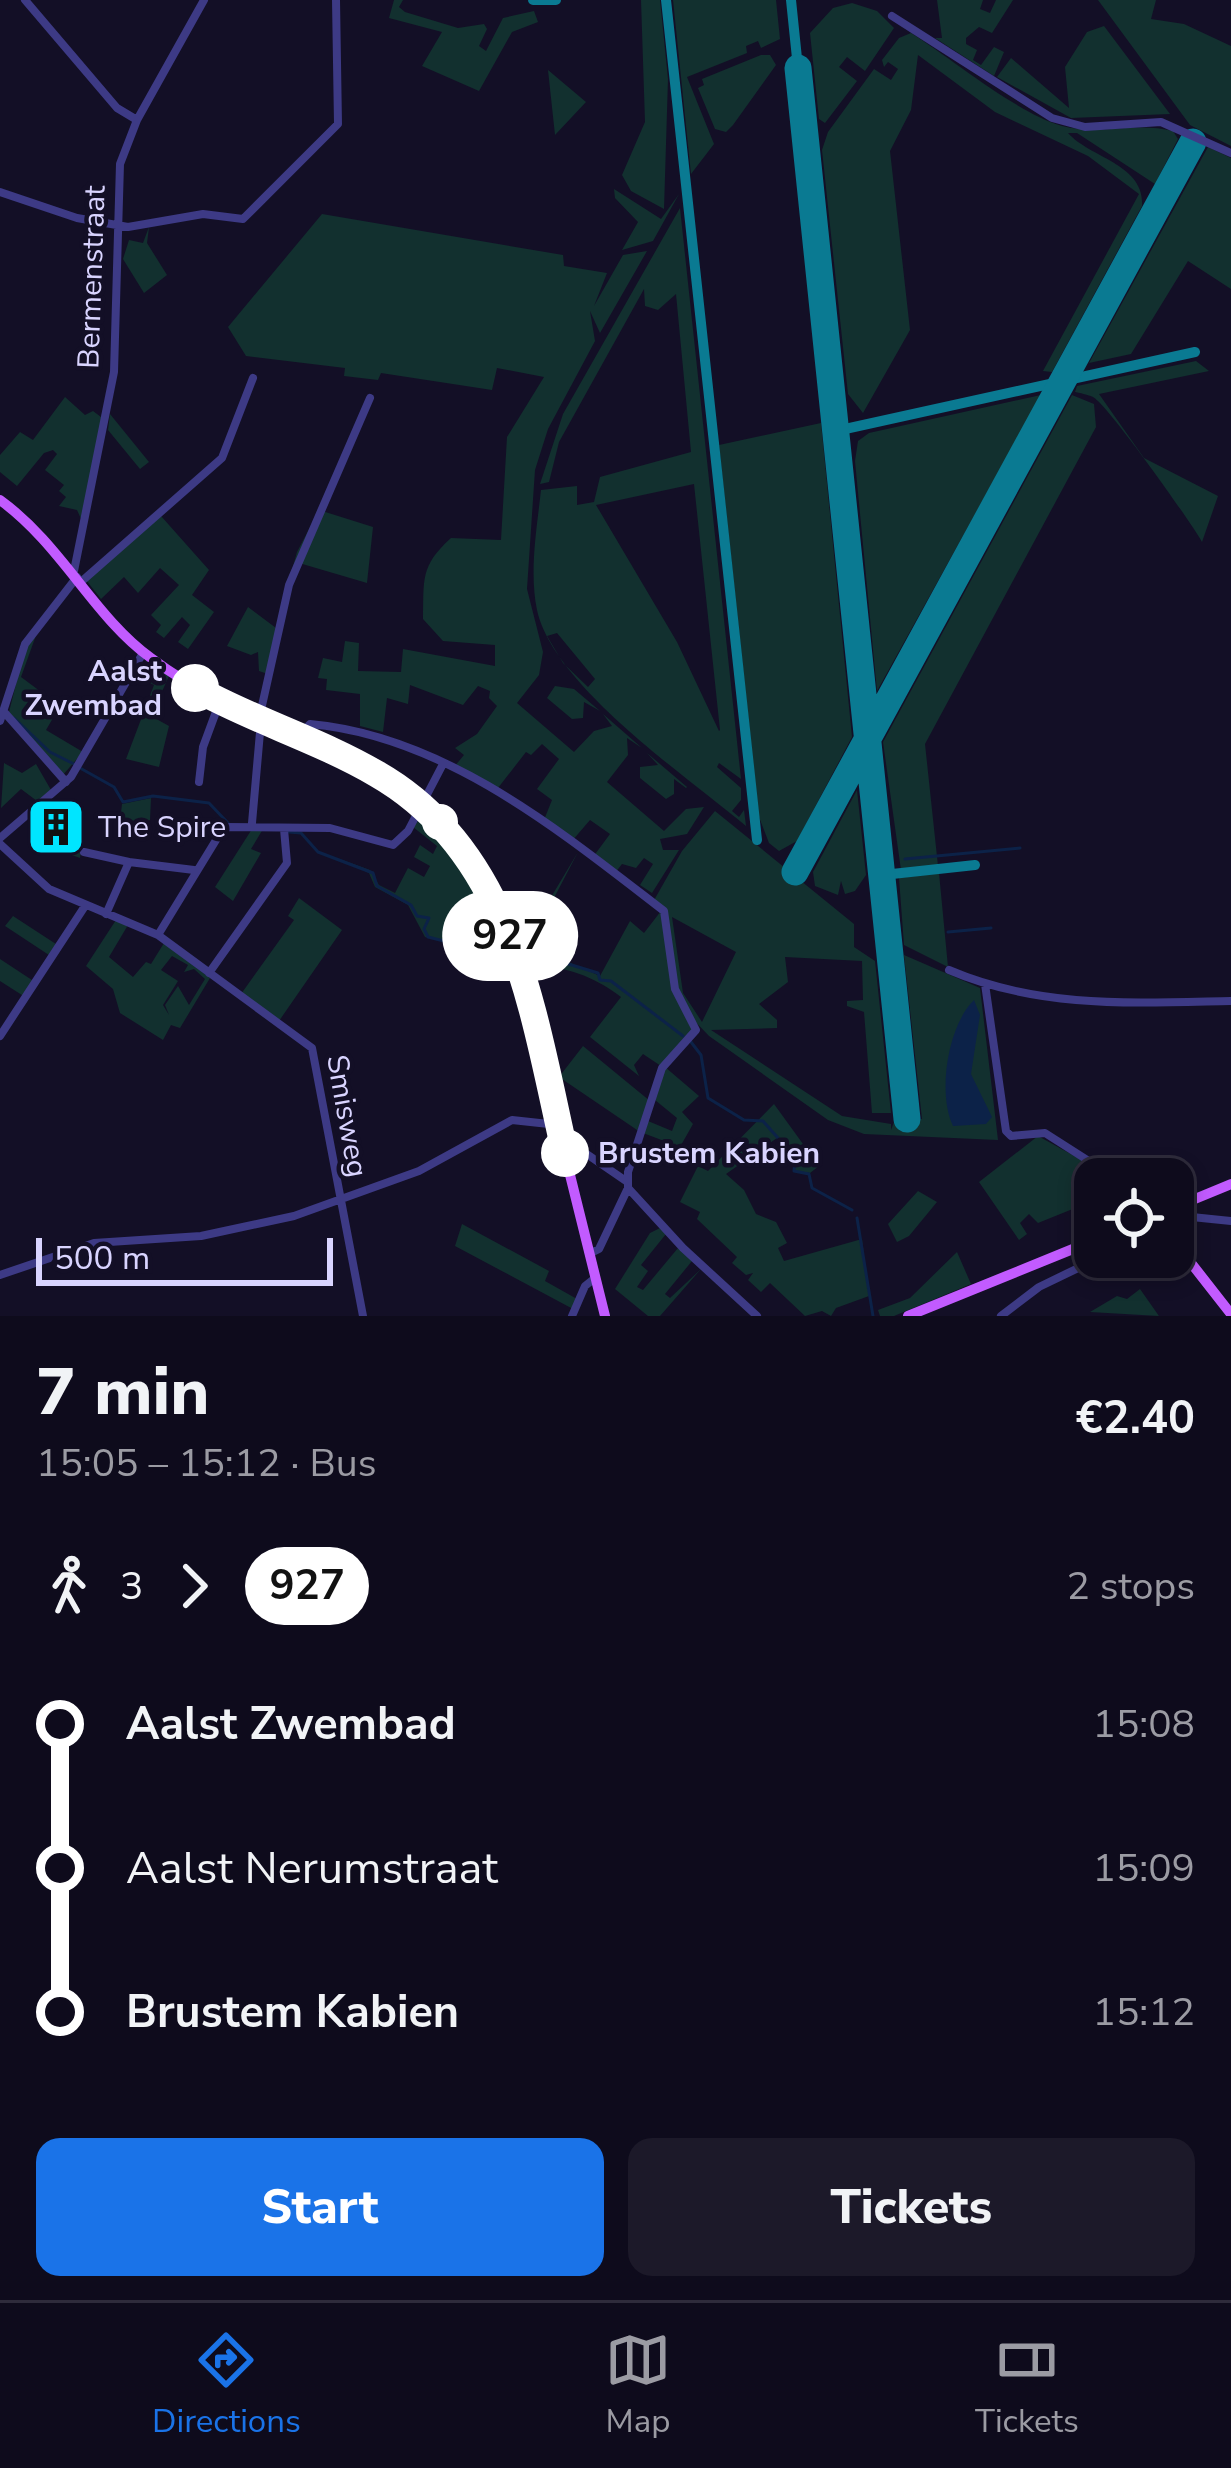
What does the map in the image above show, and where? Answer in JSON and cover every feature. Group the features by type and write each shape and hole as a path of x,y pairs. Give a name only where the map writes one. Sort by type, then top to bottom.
{"main road":[{"path":"0,500 38,530 143,653 220,701 378,774 421,805 466,852 501,912 605,1316"},
{"path":"1194,1199 1231,1184"},
{"path":"908,1316 1074,1249"},
{"path":"1194,1267 1231,1314"}],"street":[{"path":"25,0 117,108 137,120"},
{"name":"Bermenstraat","path":"78,576 112,389 120,164 137,120 204,0"},
{"path":"0,192 77,218 140,227 203,214 243,219 338,124 336,0"},
{"path":"892,16 1052,118 1085,127 1161,122 1231,153"},
{"path":"66,782 2,717 25,644 78,576 127,547 222,458 253,378"},
{"path":"252,823 260,719 289,585 370,398"},
{"path":"0,841 66,782 143,653"},
{"path":"199,782 203,747 220,701"},
{"path":"298,736 310,724 362,730 443,764 510,799 665,916 677,995 696,1028 662,1068 627,1185 599,1249 590,1253"},
{"path":"158,935 220,830 252,823 339,830 388,846 404,838 443,764"},
{"path":"209,973 287,863 284,829"},
{"name":"Smisweg","path":"0,841 49,889 158,935 315,1053 338,1201 363,1316"},
{"path":"84,852 194,870"},
{"path":"106,914 129,862"},
{"path":"0,1036 85,906"},
{"path":"949,970 986,984 1094,1004 1231,1001"},
{"path":"986,984 1006,1131 1011,1136 1045,1133 1084,1158"},
{"path":"0,1275 94,1244 210,1235 338,1201 419,1172 512,1120 558,1125"},
{"path":"562,1143 575,1146 627,1185 757,1316"},
{"path":"1194,1217 1231,1221"},
{"path":"1001,1316 1039,1287 1074,1270"},
{"path":"572,1316 585,1286 596,1278"}],"green space":[{"path":"394,0 403,0 399,7 405,12 458,28 484,24 487,29 479,46 486,51 503,18 534,11 538,22 512,32 479,91 422,66 442,32 389,18"},
{"path":"641,0 660,0 668,79 664,209 631,191 622,175 645,122"},
{"path":"673,0 776,0 780,39 761,48 758,41 746,46 747,53 687,77 714,144 691,174"},
{"path":"937,0 983,0 980,9 990,13 996,0 1013,0 992,33 979,27 966,38 966,44 977,50 973,60 981,65 994,47 1004,52 994,76 935,38 942,38"},
{"path":"1098,0 1156,0 1151,19 1184,24 1231,46 1231,146 1190,125"},
{"path":"852,3 877,11 894,28 865,71 847,57 839,67 857,81 825,123 819,119 810,33 833,8"},
{"path":"1104,26 1170,114 1071,118 997,77 1011,58 1069,108 1065,67 1087,32"},
{"path":"911,33 1044,119 1076,129 1159,128 1173,131 1178,139 1155,184 1077,133 1068,133 1126,171 1141,192 1142,206 1052,372 1043,371 1139,194 1088,156 995,112 918,55 911,110 890,151 910,330 863,413 848,394 822,150 828,132 874,69 891,80 898,69 888,62 884,67 882,60 899,38"},
{"path":"770,55 776,65 733,125 726,132 715,129 698,88 704,85 702,79"},
{"path":"548,70 586,102 555,135"},
{"path":"1208,147 1231,158 1231,289 1188,261 1131,354 1089,363"},
{"path":"614,189 661,219 679,194 653,241 622,250 638,222 615,198"},
{"path":"680,208 741,779 719,763 717,767 741,788 741,800 732,811 739,817 744,810 746,826 594,698 567,667 588,687 595,679 557,633 547,636 535,595 541,490 577,486 577,505 594,502 600,477 691,452 676,294 658,310 645,306 644,289 559,442 549,482 540,484 563,414","holes":["694,484 720,730 719,731 677,642 596,505"]},
{"path":"322,214 563,255 564,266 607,273 594,306 623,255 647,251 600,333 590,311 595,341 548,429 535,470 527,589 543,652 539,675 517,703 574,752 594,731 612,726 603,714 642,748 627,738 628,755 607,782 664,831 686,809 704,807 687,834 660,839 663,850 679,850 652,893 640,885 653,864 644,858 636,868 622,864 615,873 593,857 610,834 590,820 572,841 544,820 552,800 537,789 559,759 542,744 531,755 526,752 498,788 454,767 464,755 455,748 477,734 497,706 489,698 490,691 478,686 463,705 410,685 408,704 387,698 383,732 360,726 360,694 326,690 327,679 318,678 323,658 342,662 345,641 359,643 358,671 401,672 403,649 495,666 495,645 443,641 423,619 424,583 429,565 451,538 501,540 507,437 544,377 497,368 492,390 381,373 378,380 344,376 345,368 246,356 228,327"},
{"path":"149,227 147,243 167,275 144,293 123,259 129,240 143,243"},
{"path":"1196,361 1209,371 1099,394 1144,458 1218,496 1202,542 1115,420 1093,397 1075,392 1077,386"},
{"path":"1041,395 877,691 855,461 858,441 869,433"},
{"path":"1072,395 1094,404 1096,427 925,744 938,866 901,870 883,742"},
{"path":"65,397 85,415 93,411 101,417 104,405 82,521 77,510 59,506 66,497 59,491 64,485 45,470 57,454 53,450 44,453 17,486 0,472 0,455 20,432 33,440"},
{"path":"110,414 149,462 140,469 108,430"},
{"path":"821,423 852,737 797,841 779,851 769,843 759,817 719,445"},
{"path":"319,510 373,527 367,583 299,563 268,674 259,671 258,652 251,655 227,646 248,607 276,628 297,552"},
{"path":"161,516 209,570 192,595 214,612 188,649 178,642 190,625 182,617 164,638 156,632 161,625 151,615 179,585 160,568 138,593 124,577 101,599 86,580"},
{"path":"39,627 21,677 60,706 46,730 83,752 62,776 9,712 24,652"},
{"path":"147,660 169,676 151,716 169,726 159,767 126,759 154,685 134,675"},
{"path":"555,686 574,689 600,711 584,702 583,718 572,719 547,698"},
{"path":"647,753 687,787 674,779 674,794 666,799 640,778 640,767 658,765"},
{"path":"4,763 22,773 36,764 51,790 37,801 21,789 1,808"},
{"path":"857,790 866,875 855,891 845,894 841,881 838,895 815,886 813,872"},
{"path":"151,798 150,820 142,825 120,821 122,804"},
{"path":"715,811 854,924 854,947 875,961 891,1113 872,1113 864,1012 847,1006 847,1001 863,1000 862,961 785,957 788,982 759,1004 777,1020 777,1028 711,1030 842,1116 891,1124 891,1130 894,1122 922,1119 904,955 980,988 998,1140 864,1134 828,1120 709,1036 688,1014 679,994 665,908 653,902 682,851","holes":["672,917 736,952 702,1022 683,993"]},
{"path":"56,812 84,828 80,858 41,844 40,827 49,813"},
{"path":"422,816 446,833 482,880 506,938 530,1026 508,958 425,937 408,905 375,887 369,873 337,858 370,870 379,885 395,893 408,868 424,877 430,866 414,857 420,845 433,854 437,846 413,827"},
{"path":"252,829 263,829 251,849 261,853 233,901 215,887"},
{"path":"578,852 544,917 548,928 529,957 564,960 600,976 630,921 644,933 661,911 673,986 693,1032 661,1066 643,1054 634,1065 639,1076 590,1037 621,997 600,983 565,970 527,968 537,1023 509,919 477,859 480,855 508,901 525,953 538,919"},
{"path":"939,873 948,967 904,945 899,878"},
{"path":"299,898 342,930 279,1021 241,994 294,920 288,916"},
{"path":"13,916 59,946 52,957 5,926"},
{"path":"116,920 128,925 109,957 133,977 146,962 151,964 164,943 210,978 180,1028 171,1025 163,1040 120,1013 113,989 86,966","holes":["172,956 188,965 184,972 194,969 205,979 189,1005 178,986 165,1005 169,1015 163,1005 178,981 161,970"]},
{"path":"0,959 35,982 25,997 0,981"},
{"path":"583,1046 650,1101 640,1132 559,1077"},
{"path":"665,1067 699,1096 682,1112 693,1124 680,1147 643,1133 648,1121 672,1131 677,1118 655,1100"},
{"path":"774,1104 819,1166 810,1173 795,1171 794,1160 781,1152 777,1138 726,1174 744,1190 756,1214 776,1222 787,1243 778,1248 784,1261 862,1239 869,1296 836,1308 831,1316 822,1311 805,1316 770,1283 761,1292 748,1280 753,1273 746,1275 732,1263 737,1257 697,1219 700,1212 680,1202 698,1166 708,1171"},
{"path":"1038,1136 1078,1158 1074,1158 1074,1208 1038,1223 1029,1214 1020,1223 1027,1234 1019,1240 979,1182"},
{"path":"918,1191 937,1202 909,1236 897,1242 888,1224"},
{"path":"462,1224 549,1271 545,1281 577,1299 573,1309 455,1246"},
{"path":"660,1228 666,1234 641,1265 648,1271 637,1287 643,1290 678,1248 692,1261 665,1294 670,1298 701,1269 660,1316 648,1316 615,1289 650,1233"},
{"path":"957,1252 971,1284 894,1316 880,1316 878,1310 910,1298"},
{"path":"1140,1289 1159,1316 1090,1312 1117,1296 1127,1299"}],"water":[{"path":"974,1000 980,1015 971,1074 992,1117 986,1124 953,1126 946,1096 948,1060 957,1026"}],"waterway":[{"path":"14,718 50,752 74,764"},
{"path":"80,768 114,787 123,802 153,796 209,803 228,823"},
{"path":"289,832 301,833 318,852 373,873 377,886 411,905 417,916 429,918 424,929 428,937 511,958"},
{"path":"905,859 1020,848"},
{"path":"948,932 991,928"},
{"path":"523,959 552,959 598,973 600,980 611,981 683,1036"},
{"path":"691,1042 701,1055 708,1098 744,1120 763,1121 778,1138 782,1154 795,1161 794,1171 809,1174 812,1188 852,1210"},
{"path":"857,1218 873,1316"}],"taxiway":[{"path":"533,0 556,0"},
{"path":"666,0 757,840"},
{"path":"791,0 798,68"},
{"path":"836,431 1195,352"},
{"path":"883,875 975,865"}],"runway":[{"path":"798,68 907,1119"},
{"path":"795,872 1193,142"}],"bus line":[{"name":"927","path":"195,688 378,774 421,805 466,852 494,896 512,941 565,1153"}],"place":[{"name":"Aalst Zwembad","path":"195,688"},
{"name":"The Spire","path":"56,827"},
{"name":"Brustem Kabien","path":"565,1153"}]}
